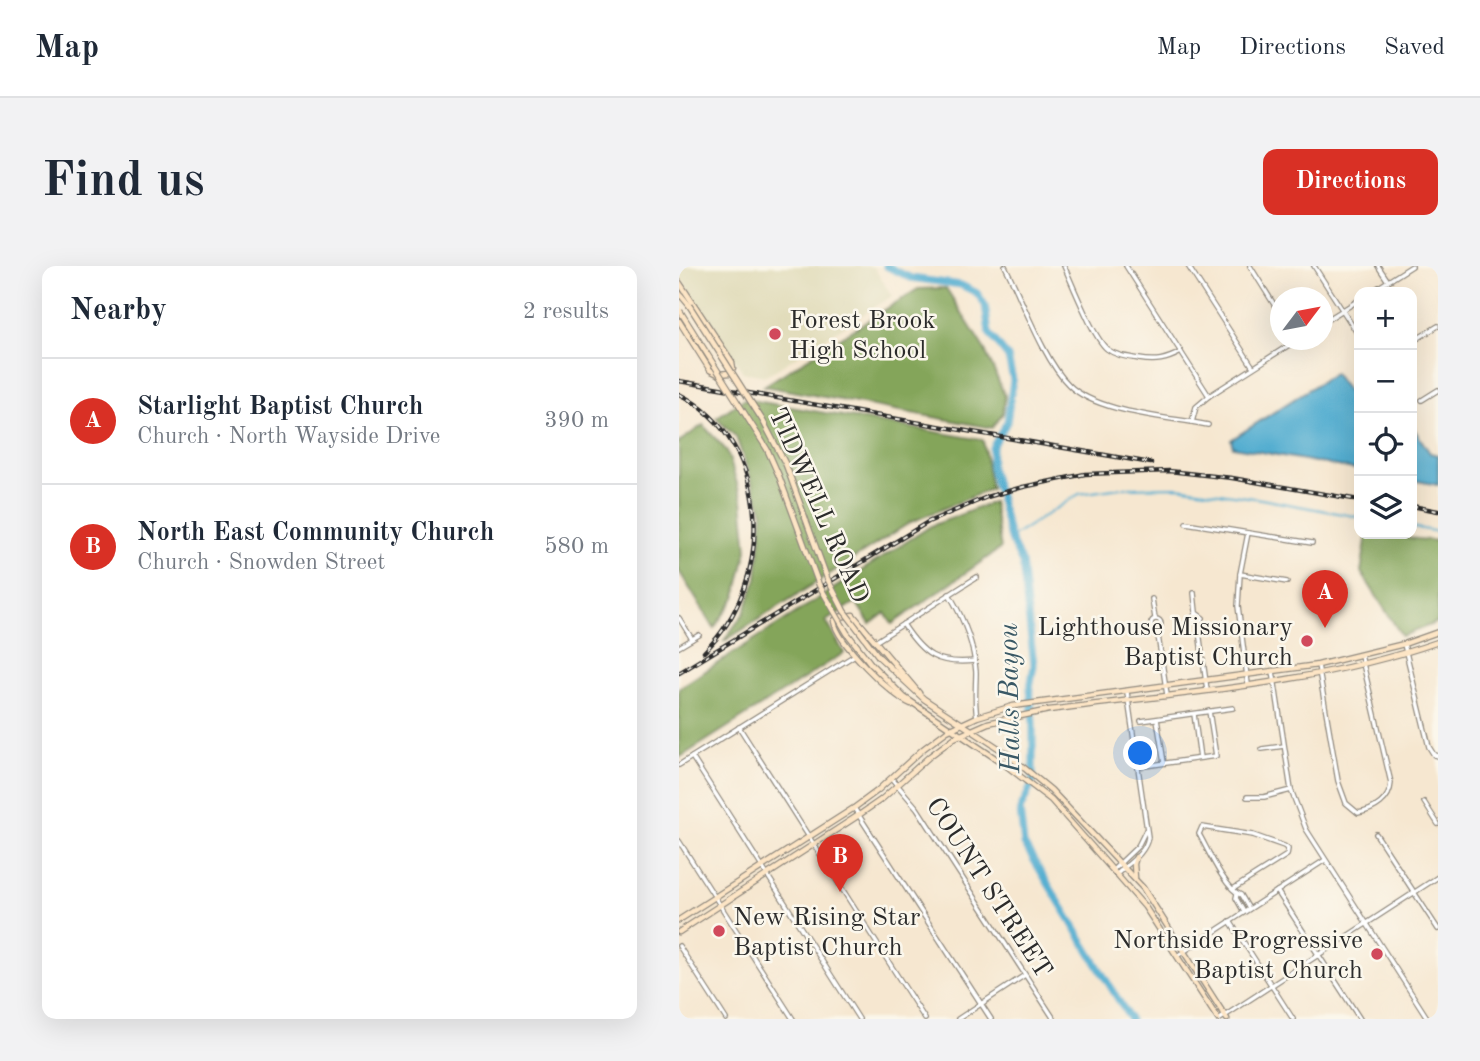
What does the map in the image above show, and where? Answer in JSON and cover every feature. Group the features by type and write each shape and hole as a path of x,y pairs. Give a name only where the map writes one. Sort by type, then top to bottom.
{"main road":[{"path":"679,282 732,362 731,372 718,374 710,370 679,321"},
{"name":"TIDWELL ROAD","path":"679,293 764,421 786,465 827,579 853,624 879,657 924,699 1006,753 1051,789 1123,864 1226,1017"},
{"name":"TIDWELL ROAD","path":"680,310 767,449 819,585 847,634 871,664 918,707 1004,764 1051,800 1145,907 1219,1019"},
{"path":"918,707 901,700 881,682 855,654 835,628 834,621 838,617 853,614 924,699"},
{"path":"679,920 854,808 923,749 952,729 977,717 1013,706 1318,665 1404,644 1438,632"},
{"path":"679,932 859,815 898,786 930,756 981,725 1049,710 1319,673 1362,665 1438,642"},
{"path":"1135,879 1136,857"}],"street":[{"path":"1006,266 1057,371 1075,390 1112,407 1208,425"},
{"path":"1064,266 1098,337 1107,349 1119,355 1151,361 1165,360 1181,352"},
{"path":"1126,266 1209,396"},
{"path":"1188,266 1253,368"},
{"path":"1250,266 1270,298"},
{"path":"1314,266 1354,328"},
{"path":"1378,266 1388,281"},
{"path":"1379,287 1412,266"},
{"path":"1333,316 1354,303"},
{"path":"1417,339 1438,326"},
{"path":"1433,329 1438,337"},
{"path":"1192,422 1196,408 1209,396 1281,350"},
{"path":"1422,400 1438,390"},
{"path":"1186,523 1312,543"},
{"path":"1248,533 1240,574 1238,606 1248,684"},
{"path":"1240,574 1287,582"},
{"path":"875,642 977,577"},
{"path":"1194,593 1196,613 1192,619 1198,624 1207,690"},
{"path":"949,594 967,628 975,661 977,717"},
{"path":"1152,599 1155,618 1151,624 1157,629 1167,695"},
{"path":"1196,613 1203,618 1198,624"},
{"path":"679,618 692,639"},
{"path":"902,624 917,645 928,654 950,662 975,661"},
{"path":"679,647 699,635"},
{"path":"1404,644 1429,747 1436,756"},
{"path":"679,765 855,654"},
{"path":"1318,665 1338,780 1346,803 1358,813 1368,811 1391,793 1391,783 1361,655"},
{"path":"1273,671 1291,790 1306,829 1428,1019"},
{"path":"1123,864 1136,857 1147,842 1127,692"},
{"path":"1142,721 1233,708"},
{"path":"1138,767 1216,756 1209,712"},
{"path":"1194,714 1200,758"},
{"path":"1157,719 1164,763"},
{"path":"739,727 925,1019"},
{"path":"1262,749 1284,746"},
{"path":"692,757 859,1019"},
{"name":"COUNT STREET","path":"891,779 917,808 1054,1019"},
{"path":"1247,797 1264,797 1291,790"},
{"path":"1424,802 1438,824"},
{"path":"854,808 991,1019"},
{"path":"1233,889 1287,855 1288,849 1253,835 1202,827 1199,834 1233,889 1241,895 1249,909"},
{"path":"1116,871 1138,846 1146,830"},
{"path":"1376,834 1438,929"},
{"path":"679,841 793,1019"},
{"path":"1177,956 1325,860"},
{"path":"1219,1019 1226,1017 1438,877"},
{"path":"1277,891 1360,1019"},
{"path":"1237,894 1236,898 1244,912"},
{"path":"1230,921 1293,1019"},
{"path":"679,946 726,1019"},
{"path":"958,1019 1025,975"}],"shaded area":[{"name":"Forest Brook High School","path":"679,266 873,266 892,296 766,376 743,372 679,275"}],"green space":[{"path":"946,288 985,350 1005,396 1003,413 992,428 764,386 918,289"},
{"path":"744,399 983,440 991,489 911,522 723,642 744,613 757,578 763,513 736,437 716,418"},
{"path":"703,425 727,451 742,500 747,550 736,596 714,628 679,571 679,442"},
{"path":"993,502 1001,548 892,624 885,613 870,624 856,602 826,621 844,653 679,758 679,688 931,526"},
{"path":"1366,539 1438,541 1438,622 1402,636 1361,572"}],"water":[{"path":"1334,373 1354,396 1354,469 1233,447 1231,440"},
{"path":"1417,434 1430,453 1438,455 1438,485 1417,481"}],"waterway":[{"name":"Halls Bayou","path":"886,266 911,278 961,285 977,293 985,305 989,333 1008,357 1013,380 1007,422 992,448 991,466 1010,538 1022,563 1034,665 1030,688 1033,782 1020,810 1024,844 1130,1019"},
{"path":"1010,538 1079,494 1120,488 1178,487 1354,516"},
{"path":"1417,528 1438,532"}],"railway":[{"path":"679,381 1151,463"},
{"path":"679,394 710,416 733,445 748,479 754,515 753,553 744,589 727,623 704,652"},
{"path":"679,673 928,522 987,497 1023,487 1085,474 1169,471 1232,478 1354,499"},
{"path":"1417,507 1438,511"}],"place":[{"name":"Forest Brook High School","path":"775,334"},
{"name":"Starlight Baptist Church","path":"1325,628"},
{"name":"Lighthouse Missionary Baptist Church","path":"1307,641"},
{"name":"North East Community Church","path":"840,892"},
{"name":"New Rising Star Baptist Church","path":"719,931"},
{"name":"Northside Progressive Baptist Church","path":"1377,954"}]}
